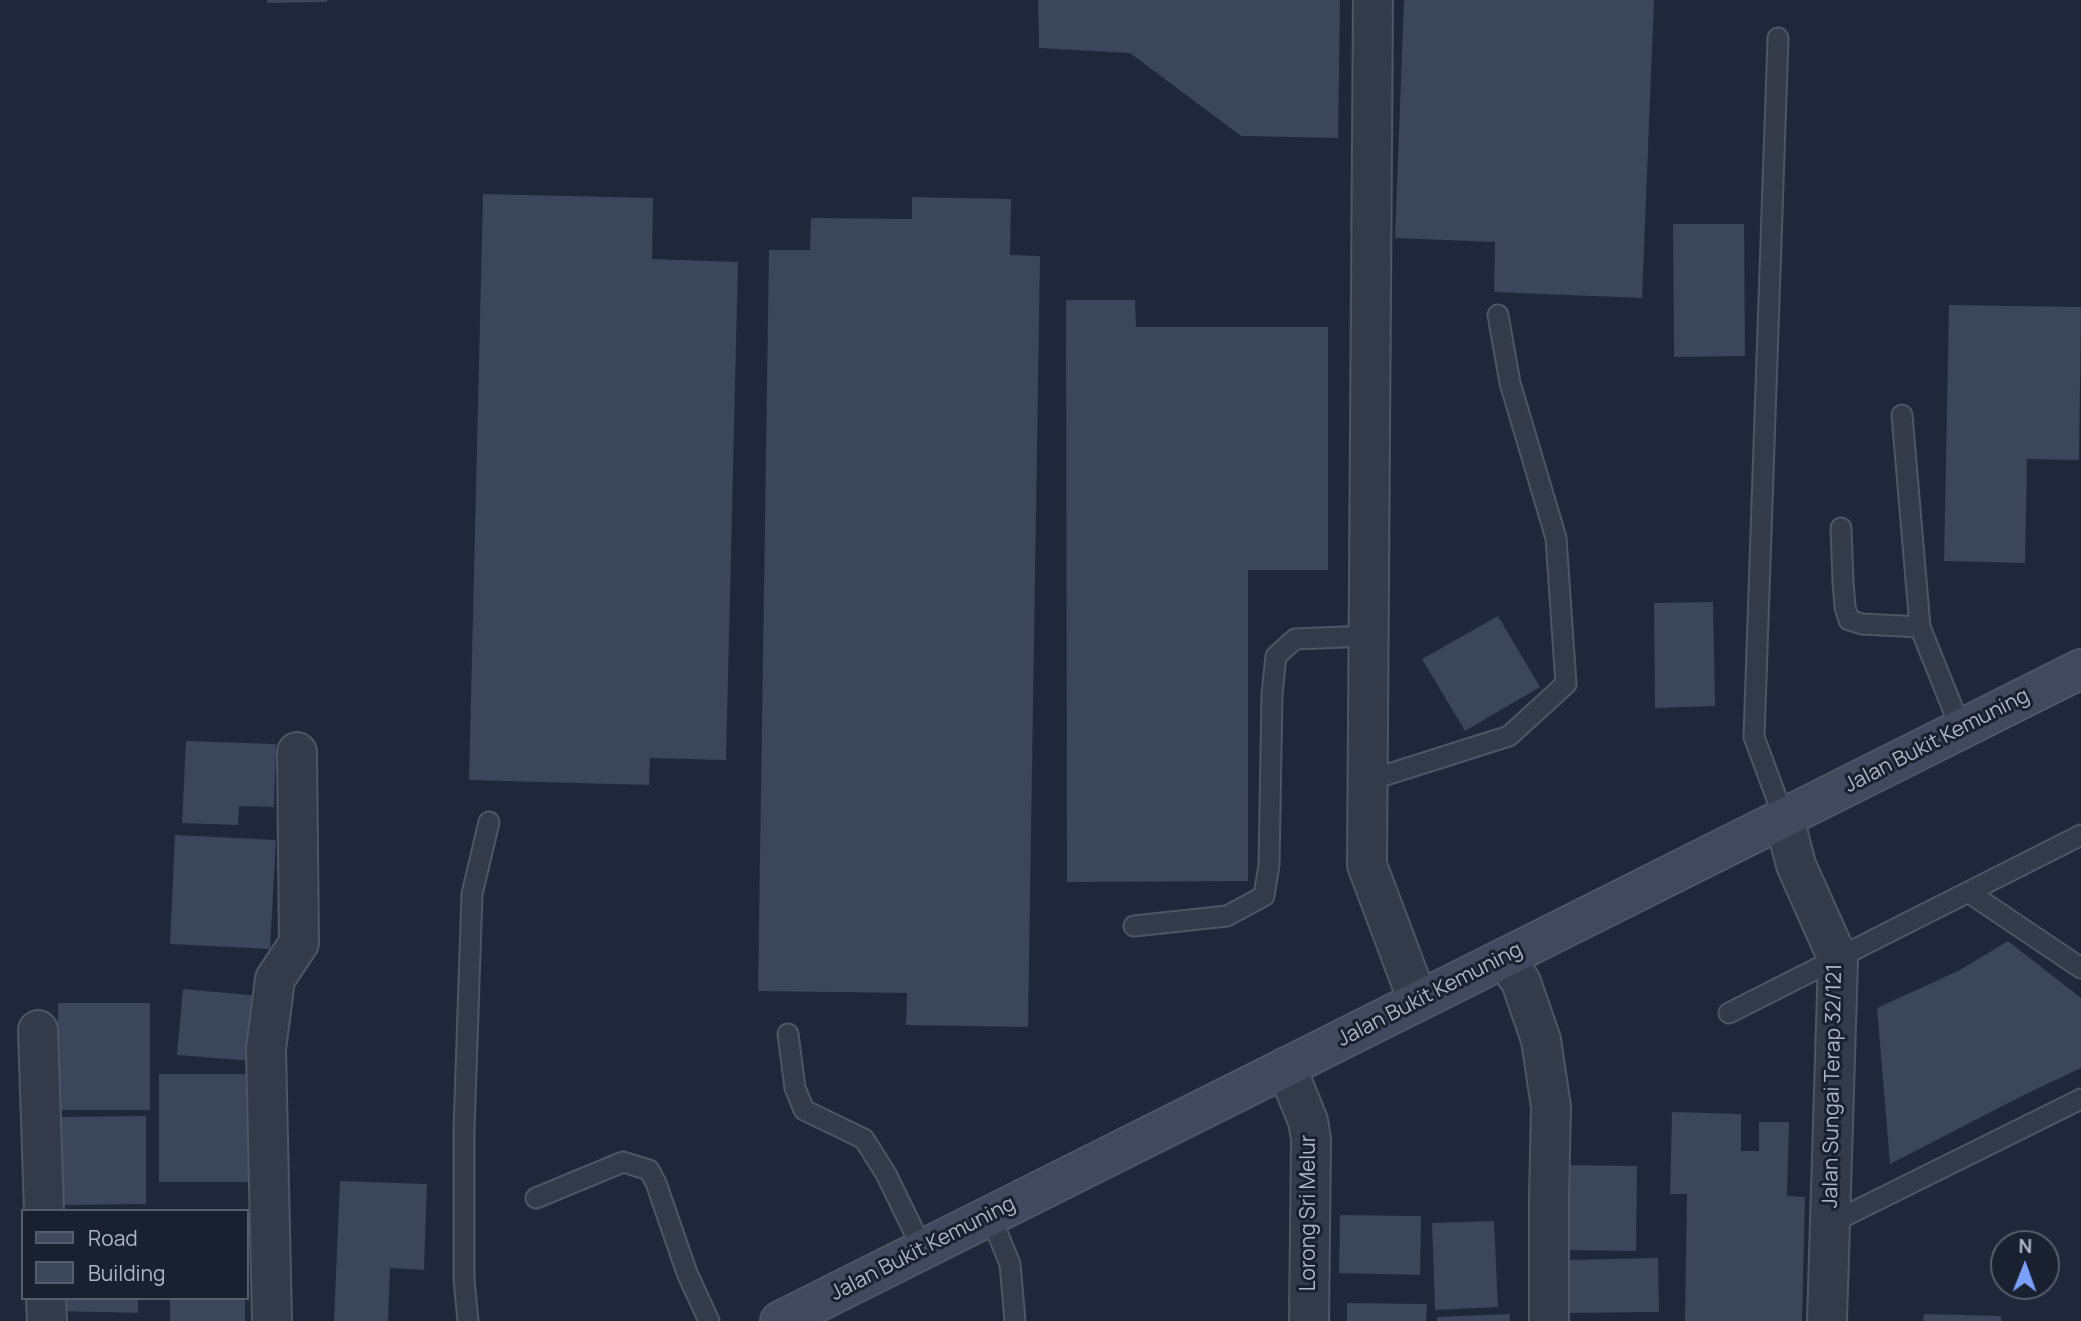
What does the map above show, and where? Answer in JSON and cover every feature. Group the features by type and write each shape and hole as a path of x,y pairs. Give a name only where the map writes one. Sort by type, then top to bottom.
{"main road":[{"name":"Jalan Bukit Kemuning","path":"780,1321 2081,669"}],"street":[{"path":"1373,0 1367,865 1418,1001"},
{"path":"272,1321 266,1049 275,978 299,943 297,752"},
{"name":"Jalan Sungai Terap 32/121","path":"1784,818 1796,864 1838,958 1827,1321"},
{"path":"1505,958 1521,982 1541,1040 1552,1107 1549,1321"},
{"path":"38,1030 44,1209"},
{"name":"Lorong Sri Melur","path":"1286,1067 1308,1121 1311,1139 1310,1321"},
{"path":"47,1300 47,1321"}],"lane":[{"path":"1778,38 1754,737 1784,818"},
{"path":"1367,780 1508,736 1566,684 1556,538 1510,383 1498,315"},
{"path":"1902,415 1920,627 1961,729"},
{"path":"1841,528 1845,607 1849,620 1863,624 1920,627"},
{"path":"1134,926 1227,916 1264,896 1269,865 1272,694 1276,656 1294,639 1368,636"},
{"path":"468,1321 464,1279 464,1130 472,894 489,822"},
{"path":"1729,1013 2081,835"},
{"path":"1968,892 2081,968"},
{"path":"788,1034 795,1088 804,1110 864,1139 886,1174 923,1250"},
{"path":"1829,1224 2081,1099"},
{"path":"536,1198 623,1163 649,1170 687,1273 709,1321"},
{"path":"990,1216 1010,1264 1015,1321"}],"building":[{"path":"267,0 327,0 327,2 267,3"},
{"path":"1038,0 1340,0 1338,138 1241,136 1130,53 1039,48"},
{"path":"1404,0 1654,0 1642,298 1494,292 1495,242 1395,238"},
{"path":"483,194 653,198 652,259 738,262 726,760 650,758 649,785 469,780"},
{"path":"912,197 1011,199 1010,255 1040,256 1028,1027 906,1025 907,993 758,991 769,250 810,250 811,218 912,219"},
{"path":"1673,224 1744,224 1745,356 1674,357"},
{"path":"1066,300 1135,300 1136,327 1328,327 1328,570 1248,570 1248,881 1067,882"},
{"path":"1949,305 2081,307 2079,460 2027,459 2025,563 1944,561"},
{"path":"1713,602 1715,706 1655,708 1654,603"},
{"path":"1498,616 1540,687 1465,731 1422,659"},
{"path":"186,741 276,744 274,807 239,806 238,825 182,823"},
{"path":"175,835 276,840 270,949 170,944"},
{"path":"2008,941 2081,998 2081,1068 1890,1164 1877,1008 1960,970"},
{"path":"183,989 260,996 254,1061 177,1055"},
{"path":"58,1003 150,1003 150,1110 58,1110"},
{"path":"159,1074 254,1074 254,1182 159,1182"},
{"path":"1672,1112 1741,1114 1741,1151 1759,1151 1759,1122 1789,1122 1787,1196 1805,1197 1802,1321 1685,1321 1687,1194 1670,1194"},
{"path":"146,1116 146,1204 61,1205 61,1117"},
{"path":"1566,1165 1637,1166 1636,1251 1565,1250"},
{"path":"340,1181 427,1184 424,1270 390,1268 388,1321 334,1321"},
{"path":"1340,1215 1421,1216 1420,1275 1339,1273"},
{"path":"1494,1221 1498,1307 1435,1310 1432,1223"},
{"path":"1658,1258 1659,1312 1569,1313 1568,1260"},
{"path":"60,1300 138,1300 138,1313 59,1311"},
{"path":"170,1300 245,1300 245,1321 170,1321"},
{"path":"1347,1303 1427,1304 1426,1321 1347,1321"},
{"path":"1510,1314 1510,1321 1437,1321 1437,1317"},
{"path":"1924,1314 2001,1316 2001,1321 1923,1321"}]}
